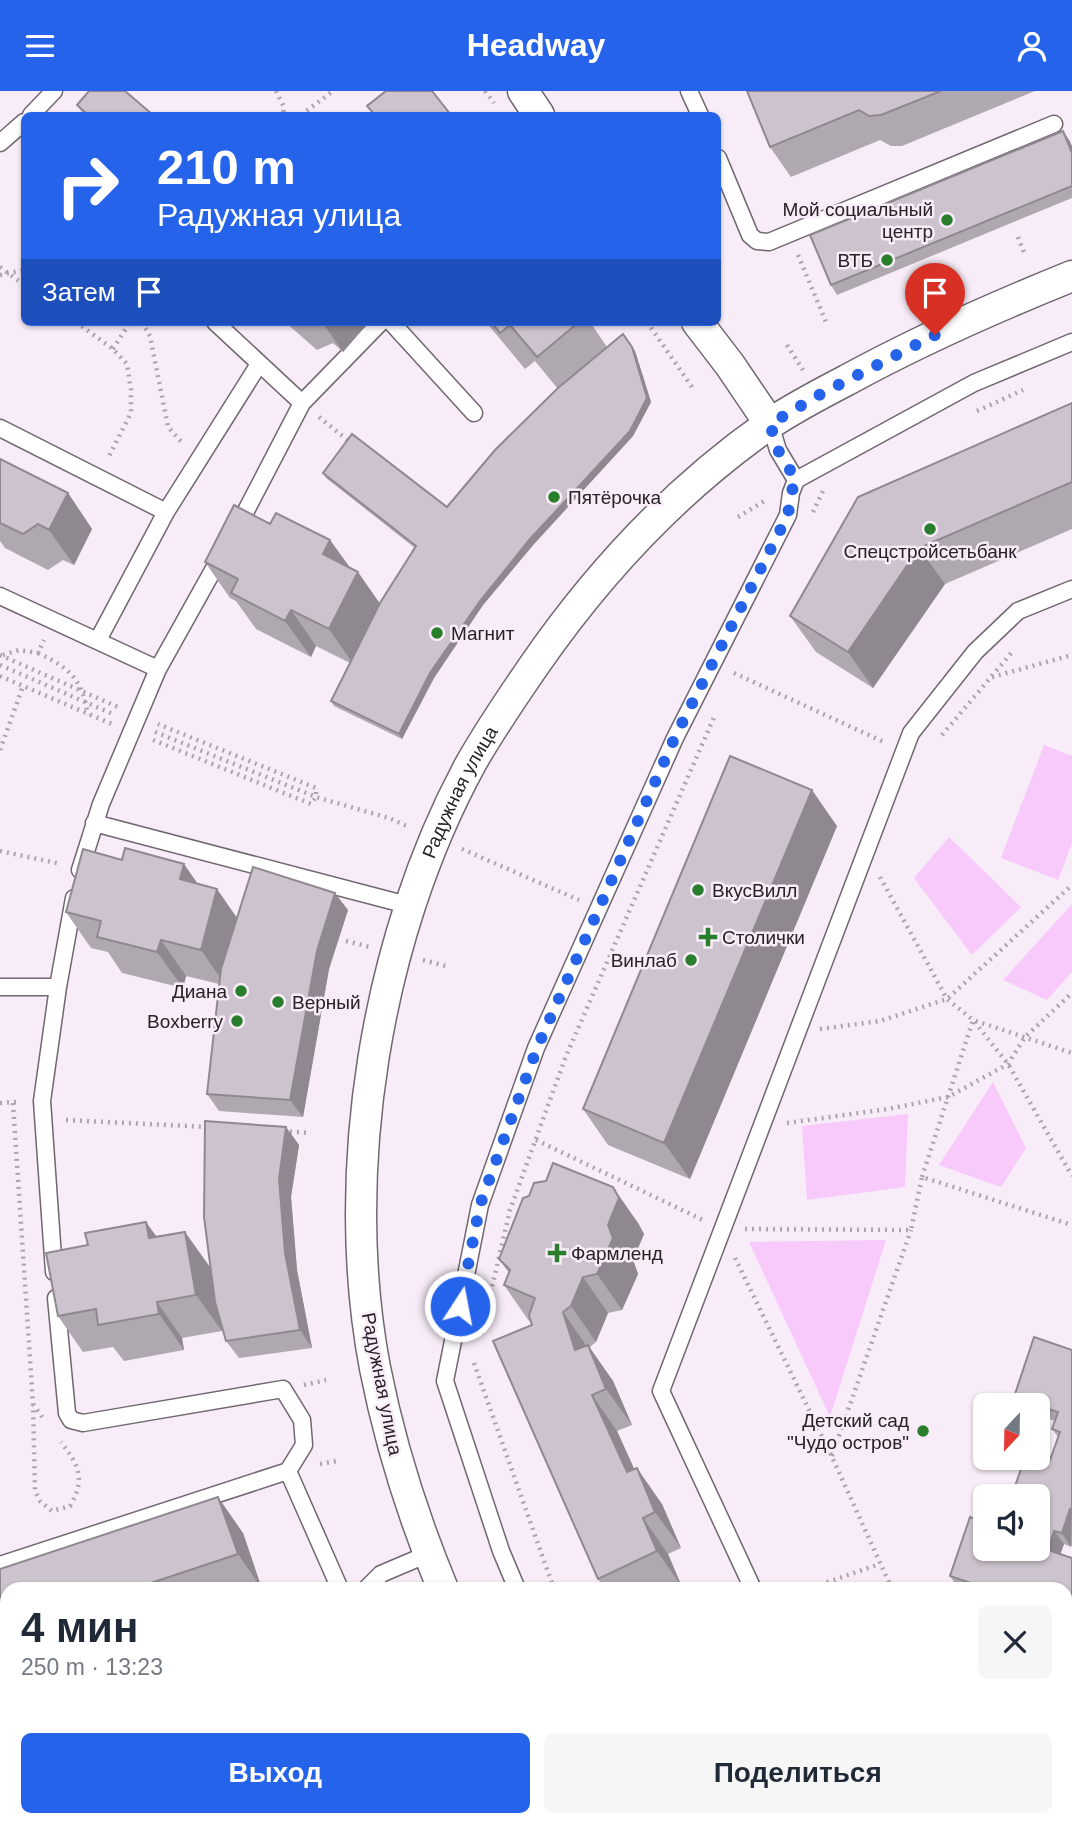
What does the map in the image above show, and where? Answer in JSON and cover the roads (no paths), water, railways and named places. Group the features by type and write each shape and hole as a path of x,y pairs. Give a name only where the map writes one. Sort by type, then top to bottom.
{"street":[{"path":"523,91 537,112"},
{"name":"Радужная улица","path":"440,1582 396,1459 375,1366 368,1317 362,1222 364,1145 370,1086 396,953 436,838 469,768 517,689 583,598 624,550 677,498 770,424 887,358 982,312 1072,276"},
{"path":"700,326 770,424"}],"lane":[{"path":"34,112 54,91"},
{"path":"690,91 699,112"},
{"path":"721,165 753,238 762,243 1054,124"},
{"path":"219,326 302,403"},
{"path":"0,1565 288,1471 304,1445 302,1420 283,1389 83,1423 71,1420 67,1413 41,1118 58,986 80,869 94,823 136,719 158,669 302,403 377,326"},
{"path":"395,326 474,412"},
{"path":"514,1582 501,1551 445,1381 480,1205 537,1048 675,737 788,515 796,480 865,440 974,383 1072,342"},
{"path":"98,640 166,512 259,364"},
{"path":"770,424 778,450 796,480"},
{"path":"0,428 166,512"},
{"path":"750,1582 661,1391 911,733 975,652 1018,611 1072,589"},
{"path":"0,596 158,669"},
{"path":"94,823 411,906"},
{"path":"0,987 58,986"},
{"path":"288,1471 337,1582"},
{"path":"373,1582 382,1574 428,1554"}],"place":[{"name":"Мой социальный центр","path":"947,220"},
{"name":"ВТБ","path":"887,260"},
{"name":"Пятёрочка","path":"554,497"},
{"name":"Спецстройсетьбанк","path":"930,529"},
{"name":"Магнит","path":"437,633"},
{"name":"ВкусВилл","path":"698,890"},
{"name":"Столички","path":"708,937"},
{"name":"Винлаб","path":"691,960"},
{"name":"Диана","path":"241,991"},
{"name":"Верный","path":"278,1002"},
{"name":"Boxberry","path":"237,1021"},
{"name":"Фармленд","path":"557,1253"},
{"name":"Детский сад \"Чудо остров\"","path":"923,1431"}]}
